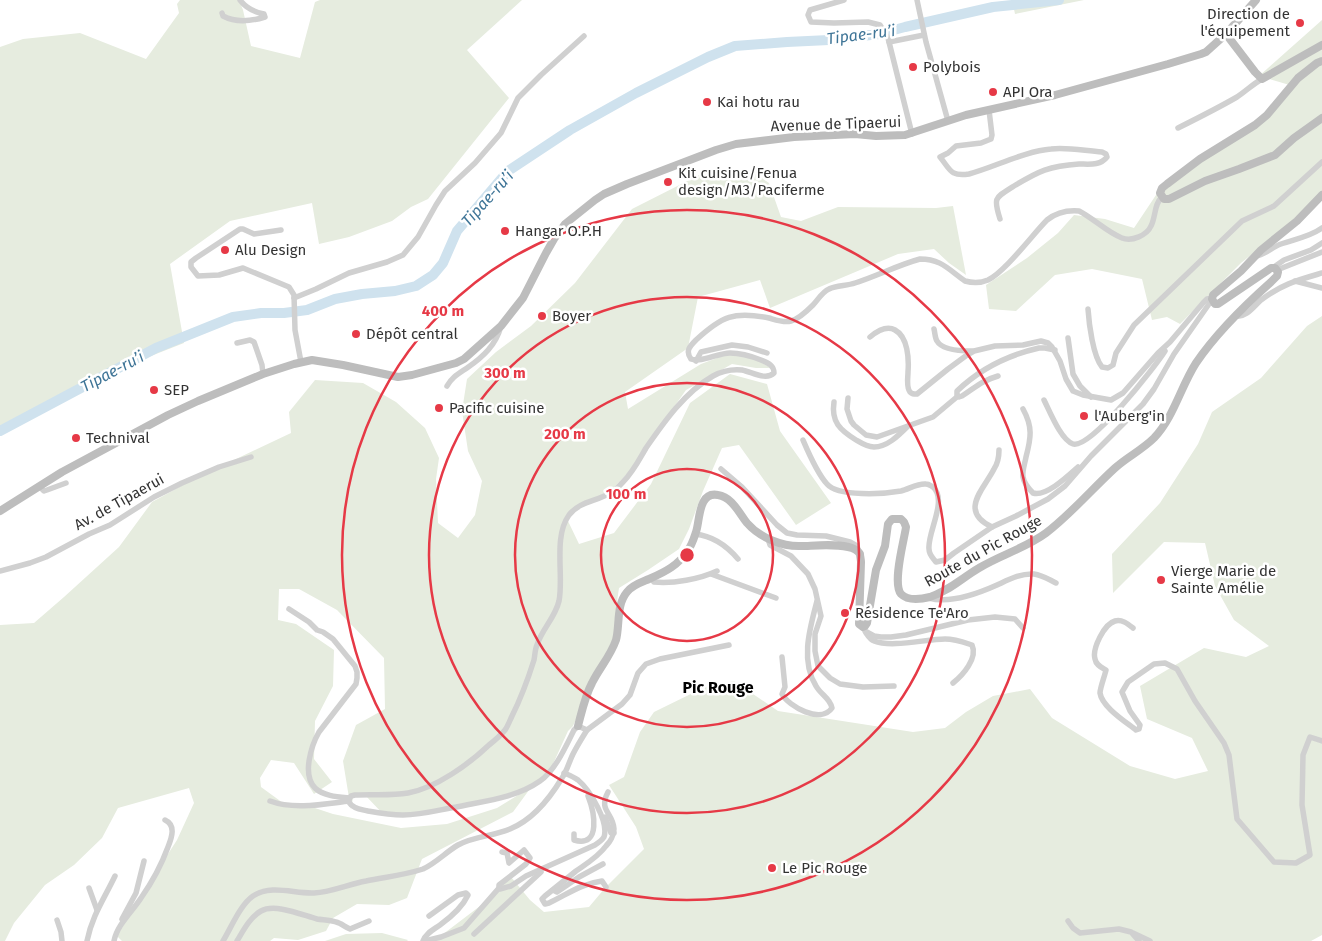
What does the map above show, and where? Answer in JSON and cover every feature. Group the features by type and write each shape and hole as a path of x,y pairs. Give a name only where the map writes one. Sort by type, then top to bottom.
{"street":[{"path":"222,13 223,16 234,21 266,17 264,14 249,9 240,0"},
{"path":"844,0 810,10 808,15 811,22 874,23 880,25 888,40 912,134"},
{"path":"917,0 924,34 948,121"},
{"name":"Avenue de Tipaerui","path":"39,486 168,415 263,374 301,362 312,360 327,362 398,377 456,363 464,359 501,326 523,298 546,253 565,224 604,194 627,184 716,150 743,143 794,136 855,134 896,136 912,134 966,115 1055,95 1193,57 1206,52 1226,34 1256,0"},
{"path":"888,40 924,34"},
{"path":"1226,34 1254,72 1262,78"},
{"path":"294,301 349,273 387,262 402,255 418,237 445,192 475,163 501,133 518,98 584,36"},
{"path":"1178,128 1226,103 1262,78 1322,45"},
{"path":"1162,197 1160,193 1162,188 1200,159 1255,125 1267,115 1298,78 1322,61"},
{"path":"989,110 991,139 981,143 956,146 940,157 948,169 960,176 1035,152 1052,149 1063,148 1102,152 1106,154 1107,158 1098,163 1064,165 1036,172 997,199 996,205 1000,219"},
{"path":"1162,197 1169,199 1206,181 1275,155 1294,138 1322,118"},
{"path":"1088,309 1089,323 1098,362 1102,367 1108,368 1113,365 1116,353 1134,325 1242,221 1274,206 1322,162"},
{"path":"1023,408 1030,426 1030,437 1023,476 1033,493 1038,494 1055,486 1090,456 1143,404 1191,328 1212,300 1213,295 1255,256 1297,221 1322,195"},
{"path":"270,801 302,805 349,800 355,794 386,795 410,793 462,768 505,730 522,696 537,644 554,615 559,600 559,564 564,523 568,517 577,507 606,495 619,487 629,476 667,419 684,400 712,377 731,370 741,370 766,376 772,376 774,373 772,365 744,354 729,353 696,361 691,359 688,353 689,348 712,327 724,319 744,314 785,322 792,321 813,306 822,294 830,288 854,284 920,259 938,261 969,282 986,281 1004,267 1052,215 1071,210 1079,211 1123,239 1128,239 1144,235 1151,226 1158,200 1162,197"},
{"path":"1255,256 1257,257 1279,244 1310,235 1322,228"},
{"path":"281,230 254,234 240,229 196,258 191,262 191,266 198,276 219,275 243,268 248,269 289,287 294,295 294,316 301,362"},
{"path":"1276,268 1284,260 1311,250 1322,243"},
{"path":"870,337 878,331 890,328 901,335 907,350 908,385 909,391 912,394 917,394 974,351 995,346 1022,345 1041,341 1048,343 1055,350 1066,379 1073,391 1083,395 1110,400 1124,393 1207,299 1218,304 1268,270 1322,252"},
{"name":"Route du Pic Rouge","path":"864,629 876,570 885,546 888,524 892,519 901,519 906,527 898,569 899,592 907,597 919,599 929,597 957,584 978,569 1046,533 1119,465 1148,444 1155,436 1166,420 1197,362 1223,328 1277,276 1276,268"},
{"path":"1236,316 1244,316 1276,289 1322,272"},
{"path":"1295,281 1322,288"},
{"path":"446,386 451,379 489,350 497,339 501,326"},
{"path":"934,329 937,342 942,347 974,351"},
{"path":"1068,338 1073,374 1080,386 1092,397"},
{"path":"237,343 250,340 254,342 263,374"},
{"path":"1044,400 1064,437 1071,444 1077,445 1087,440 1122,406 1159,360 1170,342"},
{"path":"696,361 701,352 732,346 748,347 767,353"},
{"path":"958,396 957,391 964,384 1004,359 1039,348 1055,350"},
{"path":"848,398 847,409 851,421 866,435 877,437 933,417 976,384 998,376"},
{"path":"834,402 834,416 844,433 864,445 875,447 888,442 908,426"},
{"path":"803,440 813,462 828,486 845,492 877,494 919,485 927,484 932,486 936,491 938,504 928,550 936,562 945,560 992,526 1048,499 1065,486 1090,456"},
{"path":"992,526 977,516 975,504 977,497 994,469 999,450"},
{"name":"Av. de Tipaerui","path":"0,571 46,557 110,525 154,497 182,483 218,467 251,457"},
{"path":"721,469 742,487 777,525 787,533 796,536 826,536 850,542 857,546 861,562 859,624 874,636 891,637 968,620 995,617 1015,619 1023,628"},
{"path":"0,511 39,486 47,490 66,483"},
{"path":"289,609 309,622 317,630 324,632 333,639 356,666 357,672 356,684 315,740 308,770 310,780 316,788 349,800 351,805 357,809 403,815 429,812 499,798 532,787 544,779 578,726 591,685 612,650 618,633 622,601 627,592 639,583 675,565 688,550 695,534 700,507 712,494 719,494 725,497 733,504 749,525 768,539 792,547 838,545 856,550 860,555"},
{"path":"695,534 722,544 738,560"},
{"path":"768,539 770,545 791,556 808,574 815,588 821,616 815,634 815,651 818,666 830,678 840,684 863,687 894,686"},
{"path":"651,578 654,582 660,583 688,580 717,571"},
{"path":"711,574 776,598"},
{"path":"929,597 938,601 978,593 1008,579 1022,575 1033,574 1042,576 1056,583"},
{"path":"782,657 785,686 782,694 784,698 806,712 823,715 828,713 832,708 830,701 815,686 808,665 808,637 817,599"},
{"path":"1133,628 1122,621 1115,621 1108,625 1097,643 1094,654 1095,660 1098,666 1106,670 1100,693 1104,701 1119,717 1136,730 1139,729 1140,725 1130,711 1122,692 1128,682 1154,664 1165,663 1177,669 1195,701 1224,743 1229,755 1237,819 1274,862 1296,863 1310,855 1302,805 1303,755 1310,737 1322,741"},
{"path":"864,629 875,642 918,642 944,639 959,640 972,645 974,653 968,667 963,675 953,682"},
{"path":"223,941 242,909 252,897 260,893 274,890 291,890 313,893 423,869 459,844 510,829 537,811 549,797 587,730 622,704 630,695 638,673 646,664 674,656 729,645"},
{"path":"578,726 587,730"},
{"path":"564,773 580,782 606,819 611,833 614,833"},
{"path":"574,834 574,840 580,840 589,837 594,832 594,818 585,788"},
{"path":"606,887 602,881 592,882 579,886 549,903 545,904 542,900 552,890 597,856 614,833 614,825 604,804 604,798 608,792"},
{"path":"499,888 511,886 526,876 601,841 604,836 604,830 600,811"},
{"path":"114,939 161,866 172,834 172,824 165,820"},
{"path":"428,916 458,895 466,893 468,895 465,901 457,911 425,935 424,941 441,938 464,928 499,888 499,885 526,864 530,858 524,850 509,863 507,853 502,852"},
{"path":"114,939 121,920 136,893 144,862"},
{"path":"552,890 557,892 603,864"},
{"path":"474,934 544,868"},
{"path":"87,941 97,910 115,876"},
{"path":"89,888 97,910"},
{"path":"237,941 253,918 259,912 267,909 276,909 336,922 350,929 369,921"},
{"path":"57,920 62,941"},
{"path":"1068,921 1080,933 1119,930 1131,932 1150,941"},
{"path":"1131,932 1138,941"}],"shaded area":[{"path":"180,0 239,0 251,46 300,58 315,2 320,0 522,0 467,50 509,98 428,199 411,207 392,221 349,237 319,244 312,203 230,221 170,264 184,343 123,367 0,436 0,47 23,39 80,33 146,59 179,13 177,4"},
{"path":"1012,0 1084,0 1015,14"},
{"path":"1322,20 1322,198 1241,263 1180,324 1167,317 1152,320 1142,279 1092,269 1055,275 1016,311 989,309 986,285 1027,258 1058,233 1074,215 1105,219 1134,228 1164,183 1253,124 1293,86 1259,76"},
{"path":"711,169 753,172 769,183 781,217 801,221 838,207 936,208 953,206 966,275 934,249 898,254 770,308 760,280 698,297 688,348 625,392 628,409 701,364 728,354 750,356 771,368 756,368 732,364 686,390 657,431 639,461 608,494 572,511 567,519 579,544 614,533 651,484 690,403 730,374 767,384 780,431 831,503 796,525 739,445 722,448 679,549 619,588 615,634 573,726 568,731 547,774 532,786 513,812 422,859 407,898 389,905 357,904 333,918 326,931 298,940 274,938 270,941 122,941 117,936 177,840 194,803 189,788 118,808 102,838 74,865 45,885 14,923 5,941 0,941 0,625 34,623 119,547 152,502 196,478 291,433 289,412 315,380 363,383 396,402 425,428 439,458 436,479 438,523 458,538 475,515 482,481 468,451 462,411 467,379 496,352 531,326 575,283 632,209","holes":["279,589 299,589 337,610 384,658 385,709 356,725 343,761 351,810 353,797 365,795 384,815 428,813 499,797 531,787 497,808 447,824 401,828 333,814 312,807 283,803 261,787 260,778 271,760 294,763 314,794 332,782 314,759 315,721 333,686 334,650 296,624 278,620"]},
{"path":"1322,316 1322,935 1311,941 434,941 484,903 511,877 530,900 544,912 589,907 644,849 636,827 609,785 624,777 640,732 654,712 705,687 734,681 778,711 913,732 945,728 966,712 993,696 1030,689 1052,718 1130,766 1175,779 1208,771 1192,738 1147,719 1140,686 1204,648 1246,657 1269,646 1234,620 1215,586 1205,543 1164,542 1113,593 1112,554 1160,503 1198,444 1212,412 1261,378 1307,326"},
{"path":"382,933 408,940 325,941 346,934"}],"waterway":[{"name":"Tipae-ru’i","path":"0,431 156,348 233,317 307,310 335,299 395,291 416,286 433,275 443,263 457,231 508,171 570,130 636,93 708,57 735,46 829,40 879,34 993,7 1059,0"}],"place":[{"name":"Direction de l'équipement","path":"1300,23"},
{"name":"Polybois","path":"913,67"},
{"name":"API Ora","path":"993,92"},
{"name":"Kai hotu rau","path":"707,102"},
{"name":"Kit cuisine/Fenua design/M3/Paciferme","path":"668,182"},
{"name":"Hangar O.P.H","path":"505,231"},
{"name":"Alu Design","path":"225,250"},
{"name":"Boyer","path":"542,316"},
{"name":"Dépôt central","path":"356,334"},
{"name":"SEP","path":"154,390"},
{"name":"Pacific cuisine","path":"439,408"},
{"name":"l'Auberg'in","path":"1084,416"},
{"name":"Technival","path":"76,438"},
{"name":"Vierge Marie de Sainte Amélie","path":"1161,580"},
{"name":"Résidence Te'Aro","path":"845,613"},
{"name":"Le Pic Rouge","path":"772,868"}],"district":[{"name":"Pic Rouge","path":"718,687"}]}
